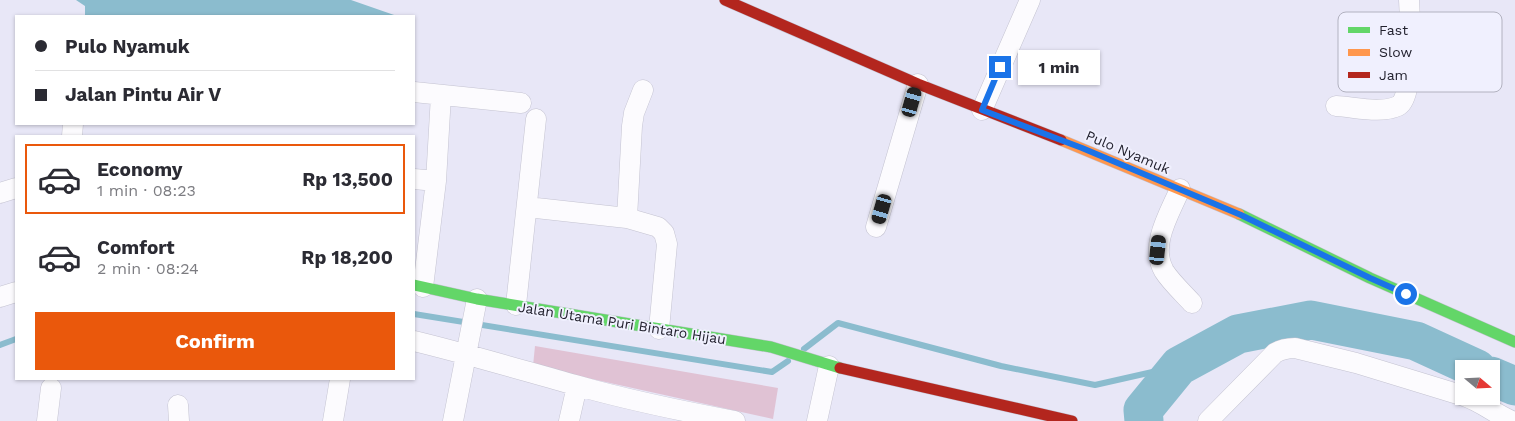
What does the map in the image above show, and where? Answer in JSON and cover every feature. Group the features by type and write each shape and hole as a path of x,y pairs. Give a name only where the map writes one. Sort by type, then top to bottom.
{"street":[{"name":"Pulo Nyamuk","path":"725,0 918,84 1082,148 1241,215 1341,264 1515,342"},
{"path":"982,110 1030,0"},
{"path":"876,227 918,84"},
{"path":"627,218 632,126 637,104 643,90"},
{"path":"415,92 521,103"},
{"path":"1336,106 1382,109 1399,106 1408,92"},
{"path":"418,286 436,181 442,95"},
{"path":"516,305 536,119"},
{"path":"415,179 436,181"},
{"path":"0,193 15,188"},
{"path":"1180,189 1160,236 1158,250 1164,272 1192,303"},
{"path":"527,207 627,218 658,227 664,233 666,244 659,328"},
{"path":"1341,264 1346,260 1351,260 1372,270"},
{"name":"Jalan Utama Puri Bintaro Hijau","path":"418,286 476,302 516,305 771,347 828,366 1072,421"},
{"path":"0,297 15,292"},
{"path":"453,421 476,302"},
{"path":"415,341 468,347 577,386 676,416 735,421"},
{"path":"1208,421 1275,353 1281,349 1289,348 1356,363 1455,393"},
{"path":"817,421 828,366"},
{"path":"333,421 340,380"},
{"path":"569,421 577,386"},
{"path":"47,421 51,388"},
{"path":"1484,405 1502,419"}],"shaded area":[{"path":"535,346 778,388 773,419 533,366"}],"water":[{"path":"76,0 351,0 394,15 85,15 85,6"}],"waterway":[{"path":"415,314 772,372 788,361"},
{"path":"1144,421 1143,410 1179,366 1238,334 1311,320 1416,341 1457,360"},
{"path":"804,349 838,323 1001,366 1095,385 1179,366"},
{"path":"0,345 15,339"},
{"path":"1500,380 1515,386"}],"traffic: fast":[{"path":"1239,214 1370,278 1515,342"},
{"path":"415,285 477,299 771,347 840,368"}],"traffic: slow":[{"path":"1061,140 1239,214"}],"traffic: jam":[{"path":"725,0 918,84 1061,140"},
{"path":"840,368 1072,421"}],"route":[{"path":"1000,67 982,110 1082,148 1241,215 1406,294"}]}
